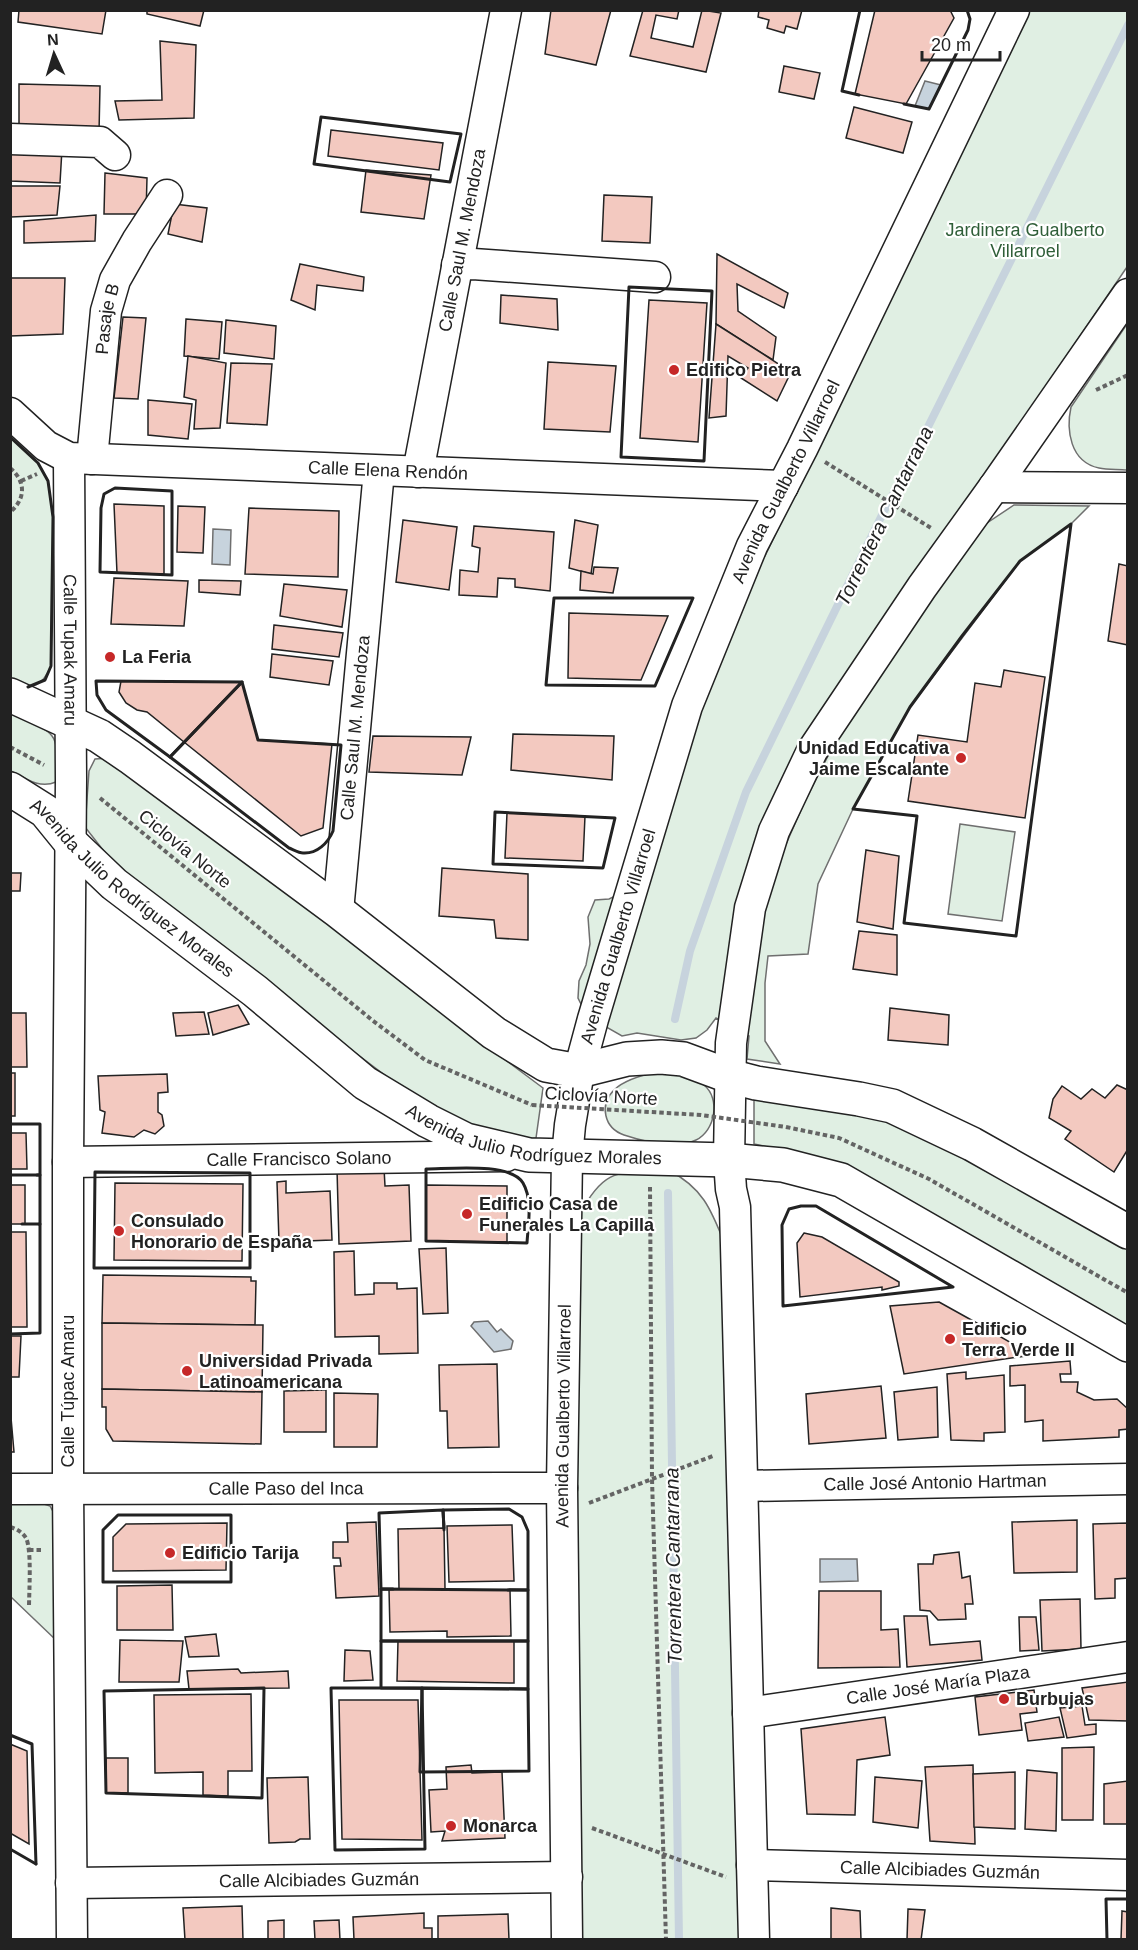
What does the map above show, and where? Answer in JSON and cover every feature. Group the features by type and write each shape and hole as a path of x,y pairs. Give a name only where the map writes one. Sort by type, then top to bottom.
{"main road":[{"path":"10,695 99,736 130,757 338,911 494,1033 546,1065 579,1071 627,1059 662,1057 683,1059 756,1083 892,1106 972,1144 1128,1232"},
{"name":"Avenida Julio Rodríguez Morales","path":"10,789 45,811 71,843 114,884 255,992 365,1083 428,1121 466,1140 529,1155 729,1160 783,1165 841,1180 1128,1345"}],"street":[{"name":"Calle Saul M. Mendoza","path":"418,472 506,10"},
{"name":"Avenida Gualberto Villarroel","path":"567,1940 573,1496 567,1157 579,1071 632,884 687,706 752,546 1014,10"},
{"path":"10,139 100,142 115,155"},
{"name":"Pasaje B","path":"80,458 106,311 115,280 167,195"},
{"path":"457,265 473,264 655,277"},
{"path":"754,1940 742,1873 748,1713 735,1207 731,1190 729,1160 731,1042 750,908 774,831 812,751 922,588 1128,294"},
{"name":"Calle Elena Rendón","path":"10,413 46,446 80,458 783,486"},
{"name":"Calle Tupak Amaru","path":"71,843 70,722 80,458"},
{"name":"Calle Saul M. Mendoza","path":"338,911 379,471"},
{"path":"994,487 1128,488"},
{"name":"Calle Túpac Amaru","path":"71,843 68,1488 72,1940"},
{"name":"Calle Francisco Solano","path":"68,1162 529,1155"},
{"name":"Calle José Antonio Hartman","path":"743,1486 1128,1479"},
{"name":"Calle Paso del Inca","path":"10,1489 573,1496"},
{"name":"Calle José María Plaza","path":"748,1713 1128,1657"},
{"name":"Calle Alcibiades Guzmán","path":"742,1873 1128,1875"},
{"name":"Calle Alcibiades Guzmán","path":"71,1883 567,1877"}],"path":[{"path":"1091,392 1128,375"},
{"path":"824,461 936,532"},
{"path":"10,468 17,473 21,481 21,499 10,512"},
{"path":"21,481 37,474"},
{"path":"10,747 48,766"},
{"name":"Ciclovía Norte","path":"98,797 363,1013 425,1060 532,1106 701,1115 786,1127 839,1138 929,1179 1128,1293"},
{"path":"650,1186 654,1478 666,1940"},
{"path":"573,1496 654,1478 722,1452"},
{"path":"10,1527 20,1531 27,1539 29,1607"},
{"path":"29,1550 46,1550"},
{"path":"586,1826 684,1862 742,1873"}],"green space":[{"name":"Jardinera Gualberto Villarroel","path":"1028,11 1127,11 1127,267 816,724 759,923 783,851 830,752 891,657 984,525 1014,505 1089,506 1071,524 1020,561 910,707 853,809 818,884 808,954 768,956 765,983 765,1041 780,1064 747,1059 749,1036 716,1018 707,1030 696,1038 681,1040 637,1033 622,1036 587,1016 578,998 579,981 586,965 590,944 588,917 595,900 609,899 637,886 700,715 695,711 755,560 765,556"},
{"path":"1127,324 1127,470 1099,468 1089,465 1082,459 1072,444 1069,425 1071,407"},
{"path":"10,437 38,463 48,481 53,517 51,666 40,683 31,686 11,685"},
{"path":"10,713 37,725 52,736 57,752 56,782 39,784 11,771"},
{"path":"109,758 543,1088 536,1138 509,1140 463,1126 415,1098 271,989 114,864 85,827 89,771 95,759"},
{"path":"960,824 1015,832 1002,921 948,914"},
{"path":"661,1071 689,1076 704,1085 713,1098 714,1114 708,1130 696,1140 670,1145 650,1142 617,1132 608,1122 606,1102 614,1090 642,1075"},
{"path":"754,1093 862,1113 898,1125 976,1163 1127,1244 1127,1326 792,1152 754,1144"},
{"path":"668,1170 689,1184 704,1200 724,1242 740,1939 581,1939 577,1504 580,1214 598,1187 615,1175 638,1171"},
{"path":"10,1503 41,1503 50,1506 56,1517 57,1641 11,1597"}],"shaded area":[{"path":"925,81 941,85 929,109 915,106"},
{"path":"213,529 231,530 230,565 212,564"},
{"path":"488,1321 497,1332 501,1329 513,1341 511,1349 494,1352 471,1326 474,1322"},
{"path":"820,1559 857,1559 858,1581 820,1582"}],"building":[{"path":"19,10 106,10 102,34 18,22"},
{"path":"147,10 204,10 200,26 147,14"},
{"path":"551,10 611,10 596,65 545,54"},
{"path":"643,10 679,10 677,19 656,15 651,38 693,47 702,10 721,13 706,72 630,56"},
{"path":"759,10 802,10 797,29 786,26 784,33 767,28 769,20 758,17"},
{"path":"875,10 950,10 954,18 906,104 855,94"},
{"path":"160,41 196,45 194,118 119,120 115,101 162,100"},
{"path":"784,66 820,73 814,99 779,92"},
{"path":"19,84 100,86 99,133 19,131"},
{"path":"854,107 912,122 903,153 846,138"},
{"path":"331,130 443,143 439,170 328,156"},
{"path":"10,147 62,149 60,183 10,181"},
{"path":"366,170 431,175 424,219 361,212"},
{"path":"105,173 147,178 146,214 104,214"},
{"path":"10,186 60,186 57,215 11,217"},
{"path":"604,195 652,197 650,243 602,241"},
{"path":"174,204 207,208 202,242 168,234"},
{"path":"96,215 95,241 24,243 24,221"},
{"path":"717,254 788,293 784,308 737,284 738,311 776,337 773,360 716,324"},
{"path":"300,264 364,277 363,291 317,285 315,310 291,300"},
{"path":"10,278 65,278 63,334 10,336"},
{"path":"501,295 557,299 558,330 500,323"},
{"name":"Edifico Pietra","path":"649,300 707,303 698,442 640,438"},
{"path":"123,317 146,318 138,399 114,398"},
{"path":"186,319 222,322 219,359 184,356"},
{"path":"226,320 276,326 274,359 224,353"},
{"path":"716,324 791,372 777,401 741,378 748,368 728,356 726,416 709,418"},
{"path":"188,356 226,363 220,428 194,429 196,400 184,397"},
{"path":"548,362 616,366 610,432 544,429"},
{"path":"231,363 272,364 267,425 227,423"},
{"path":"148,400 192,404 188,439 148,435"},
{"path":"114,504 164,506 164,574 117,573"},
{"path":"178,506 205,507 203,553 177,552"},
{"path":"249,508 339,511 338,577 245,574"},
{"path":"403,520 457,527 449,590 396,582"},
{"path":"575,520 598,525 591,574 569,568"},
{"path":"474,526 554,532 550,591 515,587 515,579 498,578 497,597 459,595 460,570 478,572 480,548 472,546"},
{"path":"1119,564 1128,566 1128,645 1108,641"},
{"path":"594,567 618,568 613,593 580,590 581,571 593,574"},
{"path":"114,578 188,581 184,626 111,624"},
{"path":"199,580 241,581 240,595 199,592"},
{"path":"284,584 347,590 342,627 280,616"},
{"path":"569,613 668,616 641,680 568,678"},
{"path":"274,625 343,633 339,657 272,649"},
{"path":"272,654 333,661 329,685 270,677"},
{"path":"1004,670 1045,677 1025,818 908,801 918,735 967,742 975,683 1001,687"},
{"path":"121,681 242,682 184,742 147,712 137,710 126,703 119,692"},
{"path":"242,682 258,740 332,744 323,828 301,836 184,742"},
{"path":"513,734 614,736 612,780 511,770"},
{"path":"373,736 471,737 462,775 369,772"},
{"path":"507,813 585,816 583,861 505,858"},
{"path":"866,850 899,856 893,929 857,922"},
{"path":"442,868 528,874 528,940 496,938 494,920 439,916"},
{"path":"10,873 21,873 20,891 10,891"},
{"path":"859,931 897,935 897,975 853,969"},
{"path":"238,1005 249,1024 213,1035 208,1013"},
{"path":"890,1008 949,1015 948,1045 888,1040"},
{"path":"204,1012 209,1034 176,1036 173,1013"},
{"path":"10,1013 26,1013 27,1067 10,1067"},
{"path":"10,1073 15,1073 15,1116 10,1116"},
{"path":"167,1074 168,1092 158,1093 158,1112 162,1115 164,1126 155,1134 144,1130 134,1137 102,1133 105,1112 100,1110 98,1076"},
{"path":"1117,1085 1128,1090 1128,1149 1114,1172 1065,1139 1071,1131 1049,1118 1053,1099 1062,1086 1081,1099 1092,1089 1105,1098"},
{"path":"10,1133 26,1133 27,1169 10,1169"},
{"path":"384,1168 385,1186 409,1185 411,1241 339,1244 337,1169"},
{"path":"286,1181 286,1193 330,1191 332,1240 279,1242 277,1182"},
{"path":"115,1183 243,1184 242,1261 114,1260"},
{"path":"10,1185 25,1185 25,1224 10,1224"},
{"name":"Edificio Casa de Funerales La Capilla","path":"426,1185 507,1186 507,1242 426,1241"},
{"path":"10,1232 26,1232 27,1327 10,1327"},
{"path":"804,1233 822,1237 899,1282 899,1286 882,1290 882,1287 800,1297 797,1243"},
{"path":"446,1248 448,1313 423,1314 419,1249"},
{"path":"354,1251 355,1295 374,1294 374,1283 397,1283 397,1289 417,1288 418,1353 379,1354 379,1336 335,1337 334,1252"},
{"path":"103,1275 251,1277 251,1281 256,1281 255,1325 102,1323"},
{"name":"Edificio Terra Verde II","path":"939,1302 1032,1355 904,1374 890,1306"},
{"path":"102,1323 263,1325 262,1392 102,1389"},
{"path":"10,1336 21,1336 19,1377 10,1377"},
{"path":"1070,1361 1071,1374 1060,1374 1061,1382 1078,1382 1077,1392 1094,1400 1117,1399 1128,1409 1128,1429 1119,1430 1119,1437 1043,1441 1043,1420 1025,1422 1025,1385 1010,1386 1010,1366"},
{"path":"497,1364 499,1447 448,1448 447,1411 440,1411 439,1365"},
{"path":"966,1372 966,1379 1004,1375 1005,1432 984,1433 984,1441 951,1440 947,1374"},
{"path":"881,1386 886,1438 809,1444 806,1394"},
{"path":"937,1387 938,1437 898,1440 894,1392"},
{"path":"102,1389 262,1392 261,1444 113,1441 106,1429 106,1407 102,1407"},
{"path":"326,1390 326,1432 284,1432 284,1391"},
{"path":"334,1393 378,1394 377,1447 334,1447"},
{"path":"10,1406 14,1452 10,1452"},
{"path":"1077,1520 1077,1572 1014,1573 1012,1522"},
{"path":"376,1522 379,1596 336,1598 334,1566 341,1566 340,1558 333,1558 333,1542 348,1542 347,1523"},
{"name":"Edificio Tarija","path":"227,1523 226,1570 113,1571 113,1537 126,1524"},
{"path":"1128,1523 1128,1578 1115,1579 1115,1598 1095,1599 1093,1524"},
{"path":"512,1525 514,1581 449,1582 447,1526"},
{"path":"444,1528 445,1589 399,1589 398,1529"},
{"path":"959,1552 962,1578 970,1576 973,1604 965,1604 966,1619 938,1620 930,1611 920,1610 918,1564 933,1564 934,1555"},
{"path":"172,1585 173,1630 117,1630 117,1586"},
{"path":"389,1589 510,1590 511,1636 447,1637 447,1631 390,1632"},
{"path":"819,1591 881,1591 881,1630 898,1629 900,1667 818,1668"},
{"path":"1080,1599 1081,1649 1042,1651 1040,1600"},
{"path":"904,1616 927,1616 930,1645 980,1641 982,1660 907,1667"},
{"path":"1019,1617 1036,1617 1039,1650 1020,1651"},
{"path":"216,1634 219,1656 189,1657 185,1637"},
{"path":"120,1640 183,1641 179,1682 119,1682"},
{"path":"398,1641 514,1641 514,1683 397,1681"},
{"path":"345,1650 370,1651 373,1680 344,1681"},
{"path":"238,1669 241,1673 288,1671 289,1688 189,1689 187,1671"},
{"path":"1128,1682 1128,1721 1089,1720 1082,1688"},
{"path":"1034,1690 1037,1712 1020,1714 1022,1730 979,1735 975,1697"},
{"path":"251,1694 252,1771 228,1771 228,1796 203,1795 203,1772 155,1773 154,1695"},
{"path":"339,1700 418,1700 422,1840 342,1839"},
{"path":"1082,1706 1085,1725 1096,1724 1096,1734 1067,1738 1060,1708"},
{"path":"885,1717 890,1755 857,1760 855,1815 807,1814 801,1729"},
{"path":"1059,1717 1064,1737 1028,1741 1025,1723"},
{"path":"10,1744 27,1751 29,1844 10,1833"},
{"path":"1094,1747 1093,1820 1062,1820 1062,1748"},
{"path":"106,1758 128,1758 128,1793 106,1793"},
{"path":"471,1765 472,1773 502,1772 505,1838 442,1841 445,1831 431,1832 429,1790 447,1789 446,1767"},
{"path":"973,1765 975,1844 930,1841 925,1767"},
{"path":"1027,1770 1057,1773 1056,1831 1025,1829"},
{"path":"1015,1772 1015,1829 974,1827 973,1774"},
{"path":"308,1777 310,1839 269,1843 267,1778"},
{"path":"875,1777 922,1781 918,1828 873,1822"},
{"path":"1128,1781 1128,1824 1104,1824 1104,1784"},
{"path":"242,1906 243,1940 185,1940 183,1908"},
{"path":"831,1908 860,1911 861,1940 831,1940"},
{"path":"908,1909 925,1910 921,1940 907,1940"},
{"path":"1122,1911 1128,1912 1128,1940 1121,1940"},
{"path":"424,1913 424,1928 432,1928 432,1940 354,1940 353,1917"},
{"path":"508,1914 509,1940 438,1940 438,1916"},
{"path":"284,1920 284,1940 268,1940 268,1921"},
{"path":"339,1920 340,1940 315,1940 314,1921"}],"waterway":[{"name":"Torrentera Cantarrana","path":"675,1019 690,951 746,792 1128,25"},
{"name":"Torrentera Cantarrana","path":"668,1193 679,1940"}],"wall":[{"path":"859,95 842,91 860,10"},
{"path":"904,104 929,109 968,30 970,19 967,10"},
{"path":"321,117 461,134 450,182 314,164 321,117"},
{"path":"629,287 712,291 704,461 621,457 629,287"},
{"path":"10,437 38,463 48,481 53,517 51,666 45,680 28,687"},
{"path":"115,488 172,491 172,575 100,572 101,508 104,494 115,488"},
{"path":"1071,524 1016,936 904,923 917,816 853,809 910,707 962,636 1020,561 1071,524"},
{"path":"554,598 693,598 655,686 546,685 554,598"},
{"path":"96,681 242,682 170,757 106,710 97,695 96,681"},
{"path":"242,682 258,740 341,745 333,831 328,840 313,852 301,853 289,848 170,757 242,682"},
{"path":"495,812 615,818 603,868 493,864 495,812"},
{"path":"10,1124 40,1124 40,1175 10,1175"},
{"path":"426,1169 493,1169 516,1176 523,1183 528,1197 527,1243 426,1241 426,1169"},
{"path":"95,1172 250,1173 250,1268 94,1268 95,1172"},
{"path":"37,1175 40,1175 39,1224"},
{"path":"801,1206 816,1206 953,1287 783,1306 782,1225 789,1209 801,1206"},
{"path":"10,1334 40,1333 40,1224 22,1224"},
{"path":"444,1528 443,1510 509,1509 522,1517 528,1531 528,1590 508,1590"},
{"path":"393,1589 381,1589 379,1513 443,1510 444,1530"},
{"path":"118,1515 231,1515 231,1582 103,1582 103,1530 118,1515"},
{"path":"381,1589 528,1590 528,1641 381,1641 381,1589"},
{"path":"381,1641 528,1641 528,1689 381,1688 381,1641"},
{"path":"264,1688 262,1798 106,1793 104,1691 264,1688"},
{"path":"331,1688 422,1688 425,1849 335,1850 331,1688"},
{"path":"422,1688 528,1689 529,1771 420,1772 422,1688"},
{"path":"10,1735 32,1744 36,1864"},
{"path":"10,1849 36,1864"},
{"path":"1107,1940 1106,1899 1128,1899"}],"place":[{"name":"Edifico Pietra","path":"674,370"},
{"name":"La Feria","path":"110,657"},
{"name":"Unidad Educativa Jaime Escalante","path":"961,758"},
{"name":"Edificio Casa de Funerales La Capilla","path":"467,1214"},
{"name":"Consulado Honorario de España","path":"119,1231"},
{"name":"Edificio Terra Verde II","path":"950,1339"},
{"name":"Universidad Privada Latinoamericana","path":"187,1371"},
{"name":"Edificio Tarija","path":"170,1553"},
{"name":"Burbujas","path":"1004,1699"},
{"name":"Monarca","path":"451,1826"}]}
